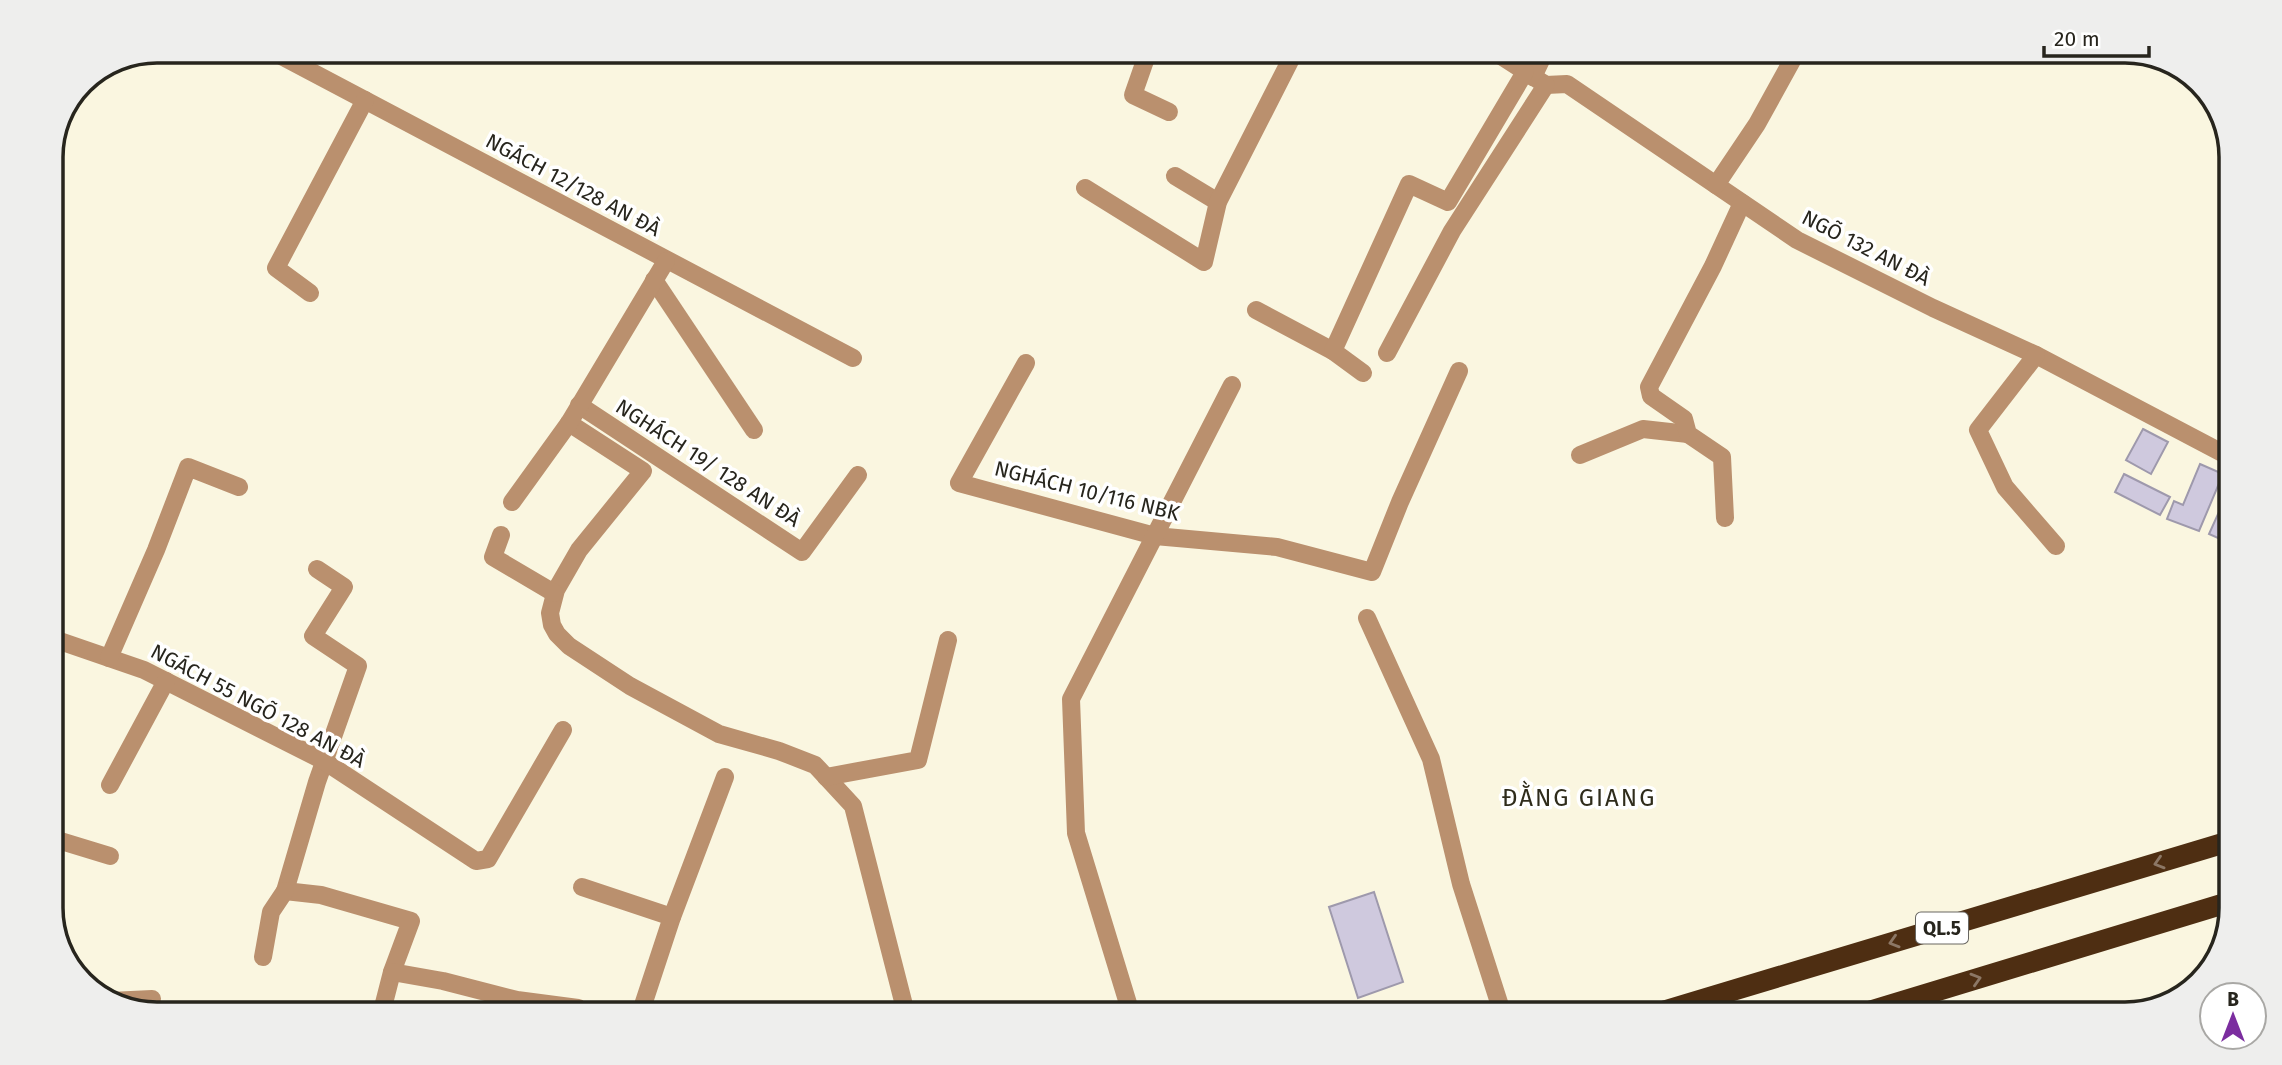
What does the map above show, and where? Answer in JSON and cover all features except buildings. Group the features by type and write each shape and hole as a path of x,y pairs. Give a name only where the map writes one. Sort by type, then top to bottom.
{"highway":[{"name":"QL.5","path":"1694,1002 2219,845"},
{"path":"1900,1002 2219,906"}],"lane":[{"name":"NGÁCH 12/128 AN ĐÀ","path":"295,63 853,358"},
{"path":"1144,63 1133,95 1169,112"},
{"path":"1085,188 1204,262 1218,202 1289,63"},
{"name":"NGÕ 132 AN ĐÀ","path":"1512,63 1535,78 1567,84 1797,240 1933,308 2036,355 2219,451"},
{"path":"1387,354 1535,78 1540,63"},
{"path":"1716,185 1756,124 1791,63"},
{"path":"1333,351 1409,184 1448,202 1535,78"},
{"path":"310,293 276,268 365,100"},
{"path":"1175,176 1218,202"},
{"path":"1688,434 1684,419 1651,396 1649,387 1713,266 1742,203"},
{"path":"512,502 569,423 666,261"},
{"path":"654,280 754,430"},
{"path":"1256,310 1333,351 1363,373"},
{"path":"2036,355 1978,430 2005,487 2056,546"},
{"name":"NGHÁCH 10/116 NBK","path":"1026,363 958,483 1155,536 1277,547 1373,572 1400,502 1459,371"},
{"path":"1128,1002 1076,833 1071,699 1232,385"},
{"name":"NGHÁCH 19/ 128 AN ĐÀ","path":"579,405 802,552 858,475"},
{"path":"569,423 643,471 579,550 554,593 550,613 557,634 569,646 630,687 719,734 779,751 815,765 853,806 903,1002"},
{"path":"1580,455 1643,429 1688,434 1722,457 1725,518"},
{"path":"108,658 156,550 188,467 239,487"},
{"path":"501,535 493,557 554,593"},
{"path":"263,957 271,912 285,891 324,761 358,666 313,636 344,587 317,569"},
{"path":"1367,618 1431,759 1461,884 1499,1002"},
{"path":"826,777 918,760 948,640"},
{"name":"NGÁCH 55 NGÕ 128 AN ĐÀ","path":"63,643 144,670 324,761 476,861 488,859 563,730"},
{"path":"110,785 166,681"},
{"path":"644,1002 672,917 725,777"},
{"path":"63,842 110,856"},
{"path":"582,887 672,917"},
{"path":"285,891 321,895 411,921 384,1002"},
{"path":"392,972 532,1002"},
{"path":"138,1000 152,999"}],"district":[{"name":"ĐẰNG GIANG","path":"1579,798"}]}
